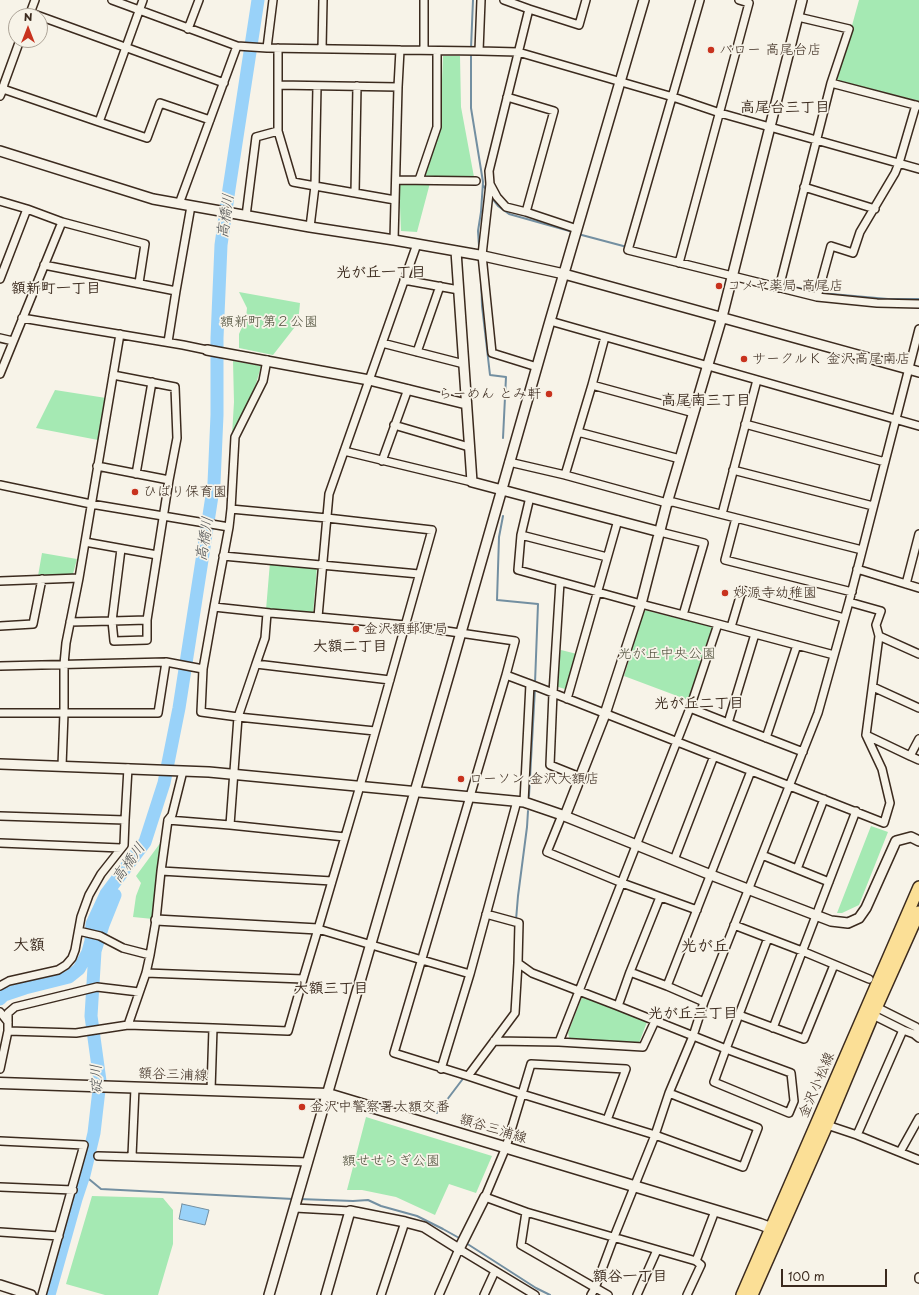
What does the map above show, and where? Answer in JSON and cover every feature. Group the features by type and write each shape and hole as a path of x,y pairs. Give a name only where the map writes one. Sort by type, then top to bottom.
{"main road":[{"name":"金沢小松線","path":"752,1295 776,1230 919,887"},
{"name":"金沢小松線","path":"742,1295 776,1230 827,1125 919,912"},
{"name":"額谷三浦線","path":"0,1083 328,1094 776,1230"}],"street":[{"path":"112,0 237,46 267,48 518,52 673,97 720,113 919,169"},
{"path":"99,122 143,0"},
{"path":"188,29 199,0"},
{"path":"267,48 273,0"},
{"path":"322,49 323,0"},
{"path":"424,0 424,50"},
{"path":"474,51 481,0"},
{"path":"504,0 579,25 586,0"},
{"path":"269,1295 644,0"},
{"path":"700,0 628,250 817,297 877,303 919,304"},
{"path":"679,263 748,3 739,0"},
{"path":"697,910 622,883 547,852 580,777 605,714 641,604 667,503 722,317 802,0"},
{"path":"529,9 492,155 489,171 490,184 480,255 492,353 537,367"},
{"path":"779,288 831,83 849,29 798,17"},
{"path":"48,20 126,46 224,83"},
{"path":"179,204 237,46"},
{"path":"17,48 1,91 147,138 160,103 210,120"},
{"path":"278,48 278,132 293,182 396,200"},
{"path":"394,240 400,50"},
{"path":"419,180 437,127 437,51"},
{"path":"817,297 831,246 853,253 860,232 899,163 918,105 831,83"},
{"path":"278,85 398,87"},
{"path":"310,227 315,186 317,86"},
{"path":"355,193 357,86"},
{"path":"507,97 554,111 526,212"},
{"path":"244,215 256,137 278,132"},
{"path":"0,151 153,199 480,255 564,274 919,372"},
{"path":"396,180 476,180"},
{"path":"490,184 497,197 506,206 577,229"},
{"path":"804,187 874,209"},
{"path":"0,201 62,222 144,244 138,283"},
{"path":"168,342 191,206"},
{"path":"0,279 27,209"},
{"path":"0,374 62,222"},
{"path":"318,617 329,494 417,244"},
{"path":"456,251 472,482"},
{"path":"44,265 176,291"},
{"path":"404,280 459,290"},
{"path":"417,352 440,286"},
{"path":"22,318 267,360 370,380 466,404"},
{"path":"550,321 919,426"},
{"path":"593,1292 633,1187 655,1135 669,1093 693,1036 704,1002 818,713 852,592 873,506 919,333"},
{"path":"62,766 64,664 66,643 79,578 120,334"},
{"path":"565,475 605,336"},
{"path":"0,338 14,341"},
{"path":"382,343 464,364"},
{"path":"267,360 263,381 235,437 231,509 214,607 201,668 201,712 375,731"},
{"path":"113,375 175,387 177,438 147,620 147,640 114,641 112,622 121,549"},
{"path":"722,514 757,380"},
{"path":"136,474 152,382"},
{"path":"592,385 694,413"},
{"path":"382,461 408,389"},
{"path":"745,424 885,462"},
{"path":"394,425 469,447"},
{"path":"578,432 680,459"},
{"path":"344,451 472,482 704,543 683,615"},
{"path":"509,462 565,475 667,503 673,502 862,550"},
{"path":"98,466 169,480"},
{"path":"733,470 873,506"},
{"path":"0,486 91,504 227,527"},
{"path":"530,497 521,535 518,570 641,604 731,626 834,655"},
{"path":"8,1031 86,1032 128,1025 288,1031 360,786 432,530 231,509"},
{"path":"736,518 724,560 852,592"},
{"path":"567,699 618,520"},
{"path":"906,584 919,534"},
{"path":"521,535 607,557"},
{"path":"85,542 158,555"},
{"path":"223,556 419,574"},
{"path":"857,569 919,588"},
{"path":"0,581 79,578"},
{"path":"0,626 34,624 42,579"},
{"path":"560,582 550,765 580,777"},
{"path":"731,626 742,590 844,618"},
{"path":"506,675 884,823 890,803 882,769 866,735 879,636 876,626 881,611 849,602"},
{"path":"214,607 405,625 516,641 394,1053 655,1135 743,1167 758,1128 669,1093"},
{"path":"230,825 238,717 265,638 268,613"},
{"path":"70,622 147,620"},
{"path":"559,1042 690,708 718,624"},
{"path":"728,723 755,634"},
{"path":"879,636 919,654"},
{"path":"766,738 797,645"},
{"path":"0,666 168,662 201,668"},
{"path":"0,713 158,713 168,662"},
{"path":"256,664 390,680"},
{"path":"441,1069 470,974 486,914 521,801 533,685"},
{"path":"872,687 919,708"},
{"path":"690,708 803,752"},
{"path":"866,735 919,760"},
{"path":"910,756 919,739"},
{"path":"674,860 714,756"},
{"path":"0,764 128,768 234,774 521,801 831,921 848,923 859,918 866,908 896,841 912,837 919,841"},
{"path":"0,986 9,982 58,970 66,965 72,958 75,950 81,917 89,895 100,874 124,845 128,768"},
{"path":"128,1025 146,973 150,955 156,920 168,820 172,815 181,771"},
{"path":"667,986 751,771"},
{"path":"797,869 824,799"},
{"path":"773,1028 856,811"},
{"path":"0,816 126,820"},
{"path":"168,820 345,837"},
{"path":"0,843 122,848"},
{"path":"762,855 829,882"},
{"path":"161,871 332,881"},
{"path":"618,1006 660,897"},
{"path":"466,1076 494,1042 515,1013 519,923 486,914"},
{"path":"156,920 318,929 470,974"},
{"path":"734,925 869,979"},
{"path":"82,932 100,936 123,948 150,955"},
{"path":"518,964 532,973 578,992 618,1006 726,1049 791,1073 794,1101 789,1113 714,1082 726,1049 768,938"},
{"path":"739,1015 804,1040 834,965"},
{"path":"630,972 704,1002"},
{"path":"146,973 303,979"},
{"path":"0,1068 8,1031 8,1013 14,1007 97,987 139,992"},
{"path":"875,1011 916,1027 919,1030"},
{"path":"875,1011 903,1030 914,1034 919,1038"},
{"path":"0,1012 8,1022"},
{"path":"494,1042 559,1042 643,1047 655,1021"},
{"path":"211,1090 213,1028"},
{"path":"857,1135 903,1030"},
{"path":"439,1295 485,1197 506,1147 531,1064 626,1069 607,1120"},
{"path":"132,1156 135,1088"},
{"path":"900,1152 919,1118"},
{"path":"827,1125 857,1135 919,1160"},
{"path":"0,1141 84,1145 73,1190 42,1295"},
{"path":"98,1156 308,1162"},
{"path":"0,1187 73,1190"},
{"path":"485,1197 526,1212 701,1264 687,1295"},
{"path":"295,1206 350,1211 424,1227 534,1294"},
{"path":"326,1295 350,1211"},
{"path":"696,1262 715,1211"},
{"path":"526,1212 520,1245 593,1292 608,1295"},
{"path":"381,1295 405,1222"},
{"path":"0,1232 59,1236"},
{"path":"637,1295 657,1250"},
{"path":"484,1295 495,1271"},
{"path":"0,1285 31,1295"}],"green space":[{"path":"859,0 919,0 919,101 837,80"},
{"path":"443,56 460,56 461,107 474,177 425,176 440,127"},
{"path":"399,182 430,183 417,232 401,231"},
{"name":"額新町第２公園","path":"239,292 300,303 298,323 273,355 239,348 239,334 246,318 247,308"},
{"path":"233,361 261,366 256,384 232,435 234,402"},
{"path":"55,390 106,398 98,440 36,428"},
{"path":"42,553 77,559 73,574 38,576"},
{"path":"270,562 317,566 313,614 266,610"},
{"name":"光が丘中央公園","path":"644,610 713,627 688,700 624,676"},
{"path":"561,650 577,654 565,689 555,686"},
{"path":"871,826 888,832 859,905 842,913 837,913"},
{"path":"161,842 153,919 133,917 136,896 141,883 136,876"},
{"path":"582,997 647,1022 639,1043 570,1041 568,1033"},
{"name":"額せせらぎ公園","path":"366,1117 492,1156 476,1193 449,1184 435,1215 396,1197 362,1190 347,1190"},
{"path":"92,1196 163,1198 173,1210 173,1244 158,1295 105,1295 66,1284"}],"water":[{"path":"182,1204 209,1210 205,1225 179,1219"}],"waterway":[{"name":"高橋川","path":"0,999 4,995 25,988 69,977 79,969 88,952 91,941 92,924 106,894 145,842 164,783 179,708 214,483 217,415 217,338 221,245 258,0"},
{"path":"471,48 473,0"},
{"path":"471,53 471,108 483,182 478,231 479,246"},
{"path":"483,185 487,191"},
{"path":"491,197 498,206 509,214 573,232"},
{"path":"578,234 627,247"},
{"path":"481,274 482,306 490,375 506,377 503,438"},
{"path":"750,277 816,292"},
{"path":"820,293 888,299 919,299"},
{"path":"503,516 499,537 497,600 538,604 535,683"},
{"path":"529,796 535,688"},
{"path":"516,920 528,811"},
{"name":"碇川","path":"49,1295 84,1175 94,1133 100,1081 91,1016 95,951 103,925 115,895"},
{"path":"437,1113 465,1076"},
{"path":"84,1175 101,1189 293,1199"},
{"path":"299,1199 353,1201 368,1200 381,1206 417,1216 461,1239"},
{"path":"466,1243 536,1288 550,1295"}],"place":[{"name":"バロー 高尾台店","path":"711,50"},
{"name":"コメヤ薬局 高尾店","path":"719,286"},
{"name":"サークルＫ 金沢高尾南店","path":"744,359"},
{"name":"らーめん とみ軒","path":"549,394"},
{"name":"ひばり保育園","path":"135,492"},
{"name":"妙源寺幼稚園","path":"725,593"},
{"name":"金沢額郵便局","path":"356,629"},
{"name":"ローソン 金沢大額店","path":"461,779"},
{"name":"金沢中警察署大額交番","path":"302,1107"}],"district":[{"name":"高尾台三丁目","path":"785,108"},
{"name":"光が丘一丁目","path":"381,273"},
{"name":"額新町一丁目","path":"56,289"},
{"name":"高尾南三丁目","path":"706,401"},
{"name":"大額二丁目","path":"350,647"},
{"name":"光が丘二丁目","path":"699,704"},
{"name":"大額","path":"29,946"},
{"name":"光が丘","path":"705,947"},
{"name":"大額三丁目","path":"331,989"},
{"name":"光が丘三丁目","path":"693,1014"},
{"name":"額谷一丁目","path":"630,1277"}]}
